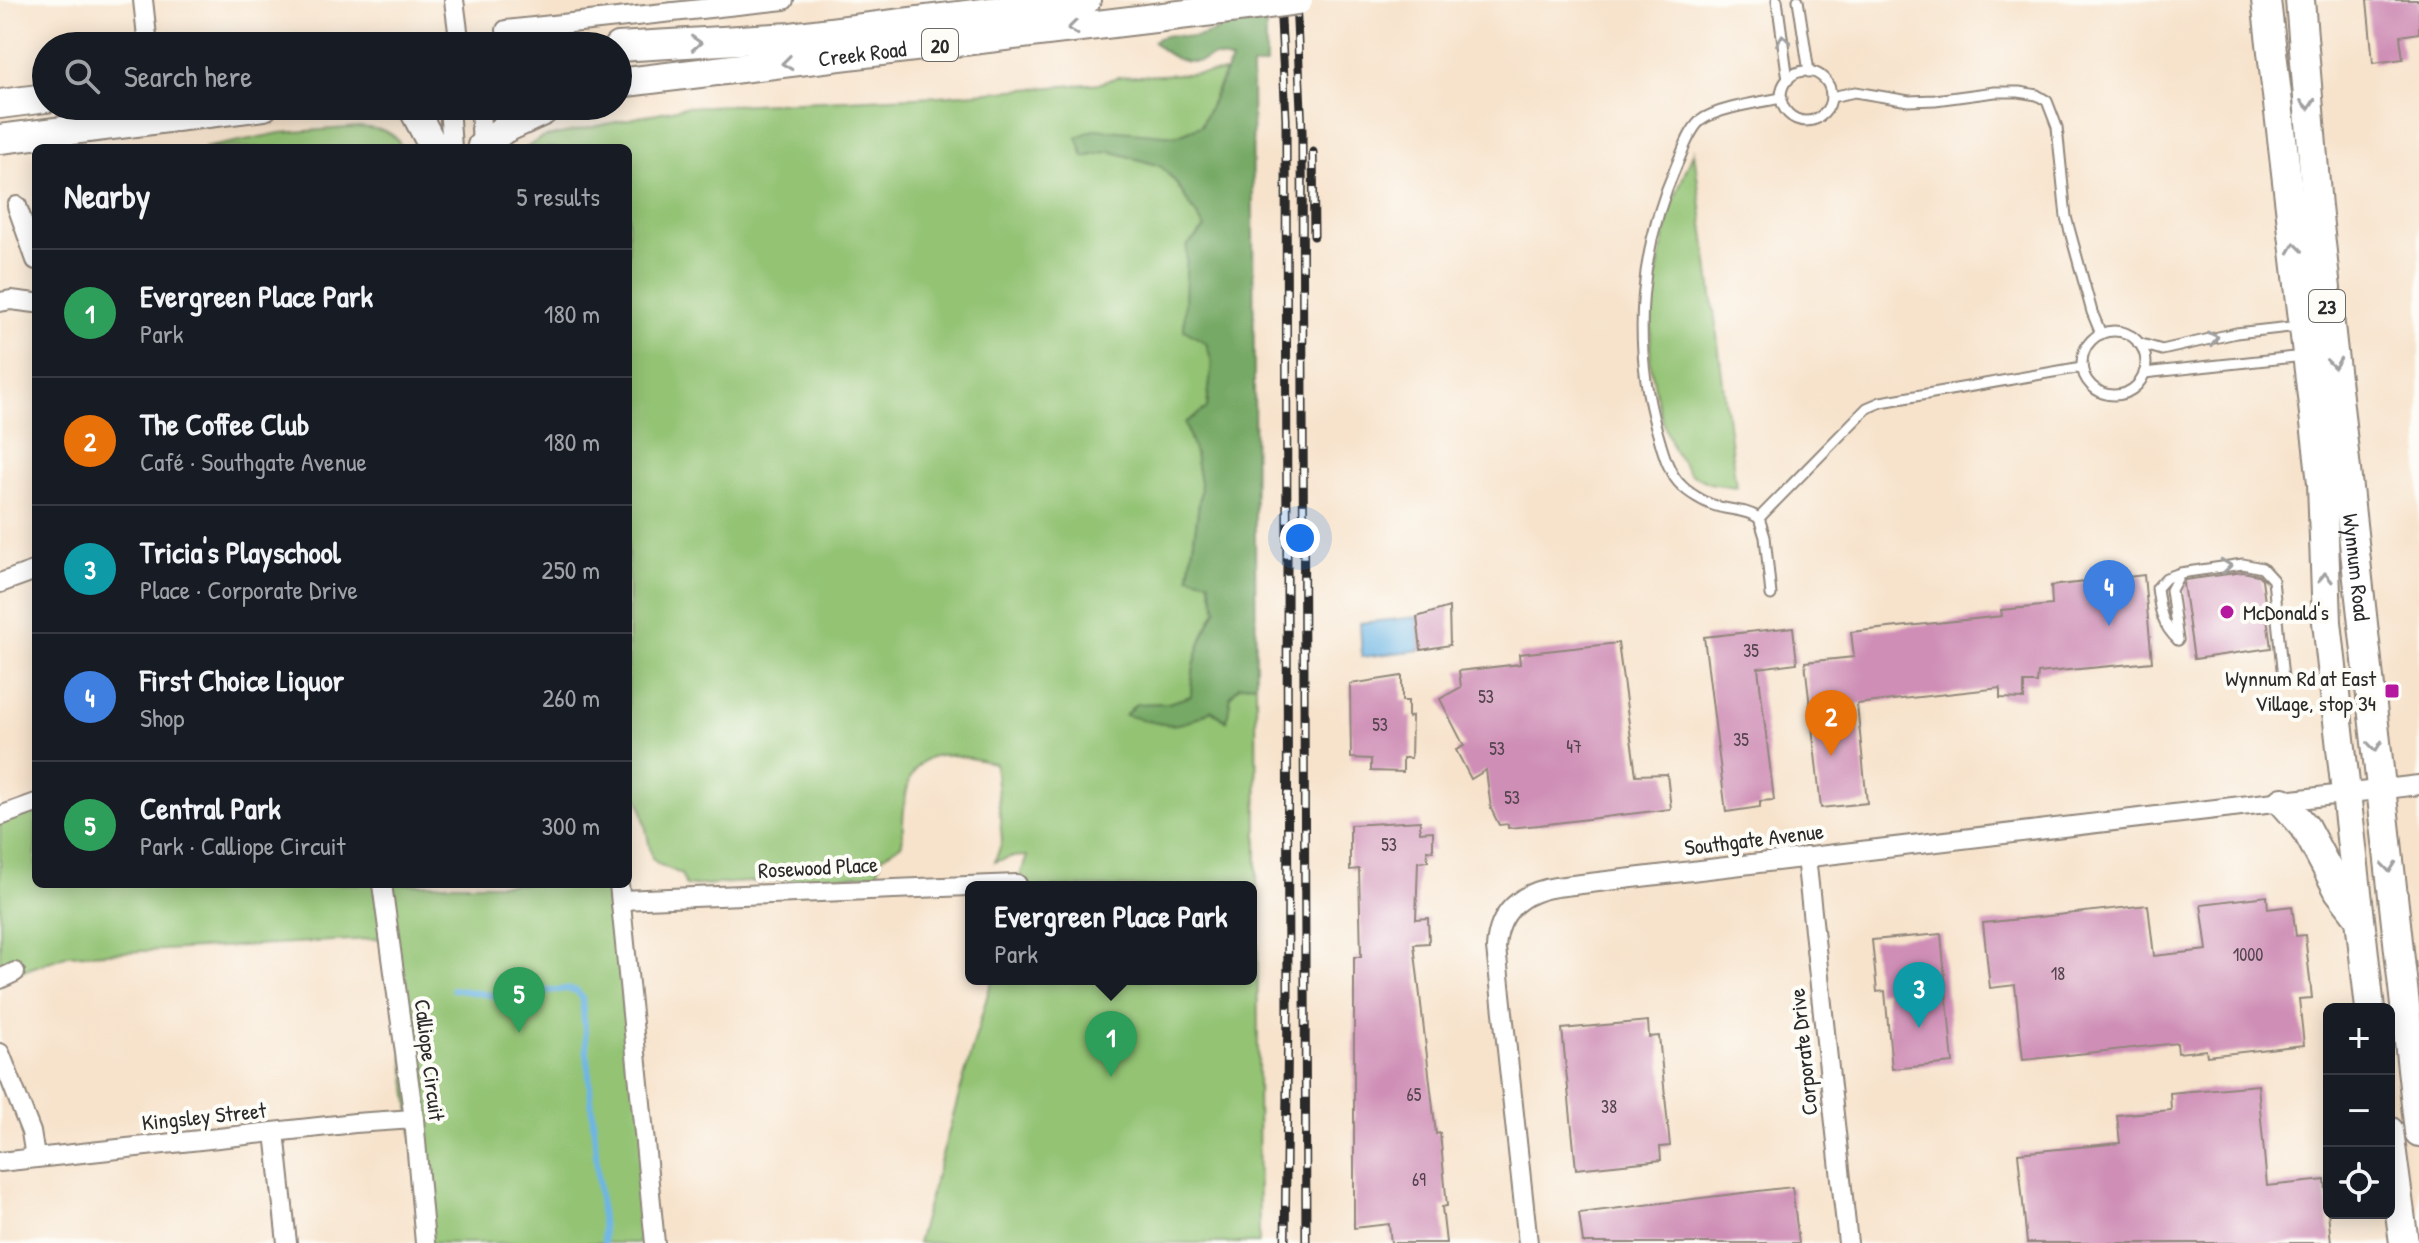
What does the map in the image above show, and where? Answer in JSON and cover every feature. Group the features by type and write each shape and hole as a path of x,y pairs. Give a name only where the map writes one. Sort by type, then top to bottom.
{"main road":[{"name":"Creek Road","path":"632,46 791,37 1086,0"},
{"name":"Creek Road","path":"632,81 1298,0"},
{"name":"Wynnum Road","path":"2266,0 2325,511 2327,622 2369,1003"},
{"name":"Wynnum Road","path":"2300,0 2317,207 2419,1132"},
{"path":"0,104 32,100"},
{"path":"0,139 152,120"},
{"path":"419,120 432,144"},
{"path":"486,144 504,129 524,120"},
{"path":"2283,802 2305,827 2339,891 2359,918"},
{"path":"2391,1147 2404,1243"}],"street":[{"path":"143,0 146,32"},
{"path":"454,0 458,32"},
{"path":"506,30 774,1"},
{"path":"450,120 452,144"},
{"path":"481,120 482,144"},
{"path":"17,206 32,249"},
{"path":"0,302 32,302"},
{"path":"0,583 32,571"},
{"name":"Southgate Avenue","path":"1528,1243 1497,958 1499,929 1507,912 1528,894 1546,889 2041,828 2419,785"},
{"path":"0,816 32,804"},
{"name":"Corporate Drive","path":"1806,857 1848,1243"},
{"name":"Rosewood Place","path":"620,892 965,885"},
{"name":"Calliope Circuit","path":"383,888 414,1119 425,1243"},
{"path":"620,892 655,1243"},
{"path":"0,1053 31,1132 35,1157"},
{"name":"Kingsley Street","path":"0,1162 414,1119"},
{"path":"275,1132 287,1243"}],"lane":[{"path":"1777,0 1788,80 1782,98 1783,106 1794,118 1811,121 1825,113 1831,97 1823,78 1809,72 1794,75 1788,80"},
{"path":"1798,0 1809,72"},
{"path":"1831,97 1855,92 1909,101 2019,92 2037,95 2047,101 2057,127 2066,217 2101,334"},
{"path":"1771,595 1765,537 1759,518 1746,510 1712,505 1680,485 1663,453 1649,404 1642,353 1643,303 1649,249 1657,214 1689,138 1701,121 1731,108 1782,98"},
{"path":"2138,343 2146,362 2144,373 2131,390 2111,395 2091,386 2082,367 2087,347 2101,334 2121,332 2138,343 2162,350 2236,333 2304,326"},
{"path":"2144,373 2307,356"},
{"path":"1759,518 1867,408 1881,402 2082,367"},
{"path":"2178,640 2165,628 2161,618 2157,588 2166,578 2180,573 2243,564 2262,568 2273,580 2283,678"}],"green space":[{"path":"1235,23 1266,24 1266,65 1252,67 1256,683 1239,686 1231,695 1227,721 1211,710 1188,722 1169,724 1125,715 1136,704 1168,703 1191,696 1198,651 1217,609 1209,581 1189,576 1201,489 1195,454 1185,423 1207,408 1212,362 1206,343 1184,330 1187,246 1205,228 1174,180 1160,166 1110,151 1084,157 1077,137 1096,129 1176,136 1201,126 1231,61 1212,57 1199,62 1182,61 1153,41 1168,36 1198,37"},
{"path":"1225,72 1201,126 1176,136 1139,134 1085,157 1110,151 1160,166 1174,180 1205,228 1187,246 1188,279 1212,362 1207,408 1185,423 1195,454 1201,489 1189,575 1209,581 1217,609 1198,651 1191,696 1168,703 1136,704 1126,714 1150,721 1179,724 1211,710 1226,721 1231,695 1239,686 1256,683 1259,1243 917,1243 990,985 1257,985 1257,881 1018,881 1027,856 995,862 1002,841 995,763 947,755 927,759 917,767 904,805 902,844 882,857 877,874 686,886 681,874 652,858 641,805 632,781 632,144 532,144 541,138 685,107 938,96 1101,83 1117,77"},
{"path":"360,127 390,134 400,144 224,144 280,133"},
{"path":"1694,151 1736,487 1709,483 1690,474 1673,449 1660,414 1650,362 1652,297 1670,209"},
{"path":"32,804 32,888 619,888 655,1243 425,1243 390,938 68,955 0,979 0,816"}],"water":[{"path":"1417,617 1421,650 1362,657 1360,623"}],"building":[{"path":"2367,0 2419,0 2419,33 2400,36 2403,59 2373,63"},
{"name":"McDonald's","path":"2243,572 2262,579 2271,648 2194,659 2183,584 2185,580"},
{"path":"2144,575 2152,662 2038,673 2037,683 2024,683 2024,699 2000,698 2000,688 1857,704 1867,803 1821,808 1805,662 1854,657 1851,632 2002,616 2001,610 2052,605 2051,586"},
{"path":"1449,607 1450,645 1421,650 1417,617"},
{"path":"1793,627 1797,663 1758,668 1774,800 1760,801 1760,807 1726,812 1704,637"},
{"path":"1618,643 1636,775 1667,774 1671,809 1508,828 1508,824 1499,825 1491,809 1486,770 1471,779 1456,750 1464,746 1440,699 1461,687 1459,671 1520,664 1519,654"},
{"path":"1402,676 1402,701 1408,701 1408,718 1412,716 1411,758 1403,758 1403,772 1371,771 1371,759 1351,758 1350,684"},
{"path":"1420,821 1420,832 1433,831 1433,851 1427,850 1428,861 1418,862 1416,919 1428,918 1429,943 1414,944 1436,1134 1440,1133 1447,1206 1442,1207 1446,1243 1391,1243 1389,1224 1354,1228 1354,957 1361,957 1359,869 1350,870 1350,825"},
{"path":"2267,896 2268,909 2292,906 2296,936 2305,935 2312,998 2299,999 2304,1045 2207,1056 2206,1050 2178,1053 2177,1043 2023,1060 2015,985 1990,988 1983,923 2148,905 2154,956 2207,950 2201,904"},
{"path":"1941,934 1953,1063 1892,1069 1885,991 1877,992 1872,940"},
{"path":"1648,1021 1649,1037 1659,1036 1670,1146 1660,1147 1661,1160 1576,1169 1562,1029"},
{"path":"2258,1085 2267,1186 2323,1180 2323,1219 2329,1219 2331,1243 2027,1243 2018,1153 2120,1143 2117,1115 2171,1110 2170,1093"},
{"path":"1792,1187 1799,1243 1583,1243 1579,1213"}],"waterway":[{"path":"453,989 496,996"},
{"path":"512,994 568,989 577,991 582,998 604,1243"}],"railway":[{"path":"1280,0 1286,119 1288,1012 1285,1243"},
{"path":"1296,0 1302,132 1306,1243"},
{"path":"1313,152 1314,236"}],"place":[{"name":"McDonald's","path":"2227,612"},
{"name":"First Choice Liquor","path":"2109,626"},
{"name":"Wynnum Rd at East Village, stop 34","path":"2392,691"},
{"name":"The Coffee Club","path":"1831,756"},
{"name":"Tricia's Playschool","path":"1919,1028"},
{"name":"Central Park","path":"519,1033"},
{"name":"Evergreen Place Park","path":"1111,1077"}]}
